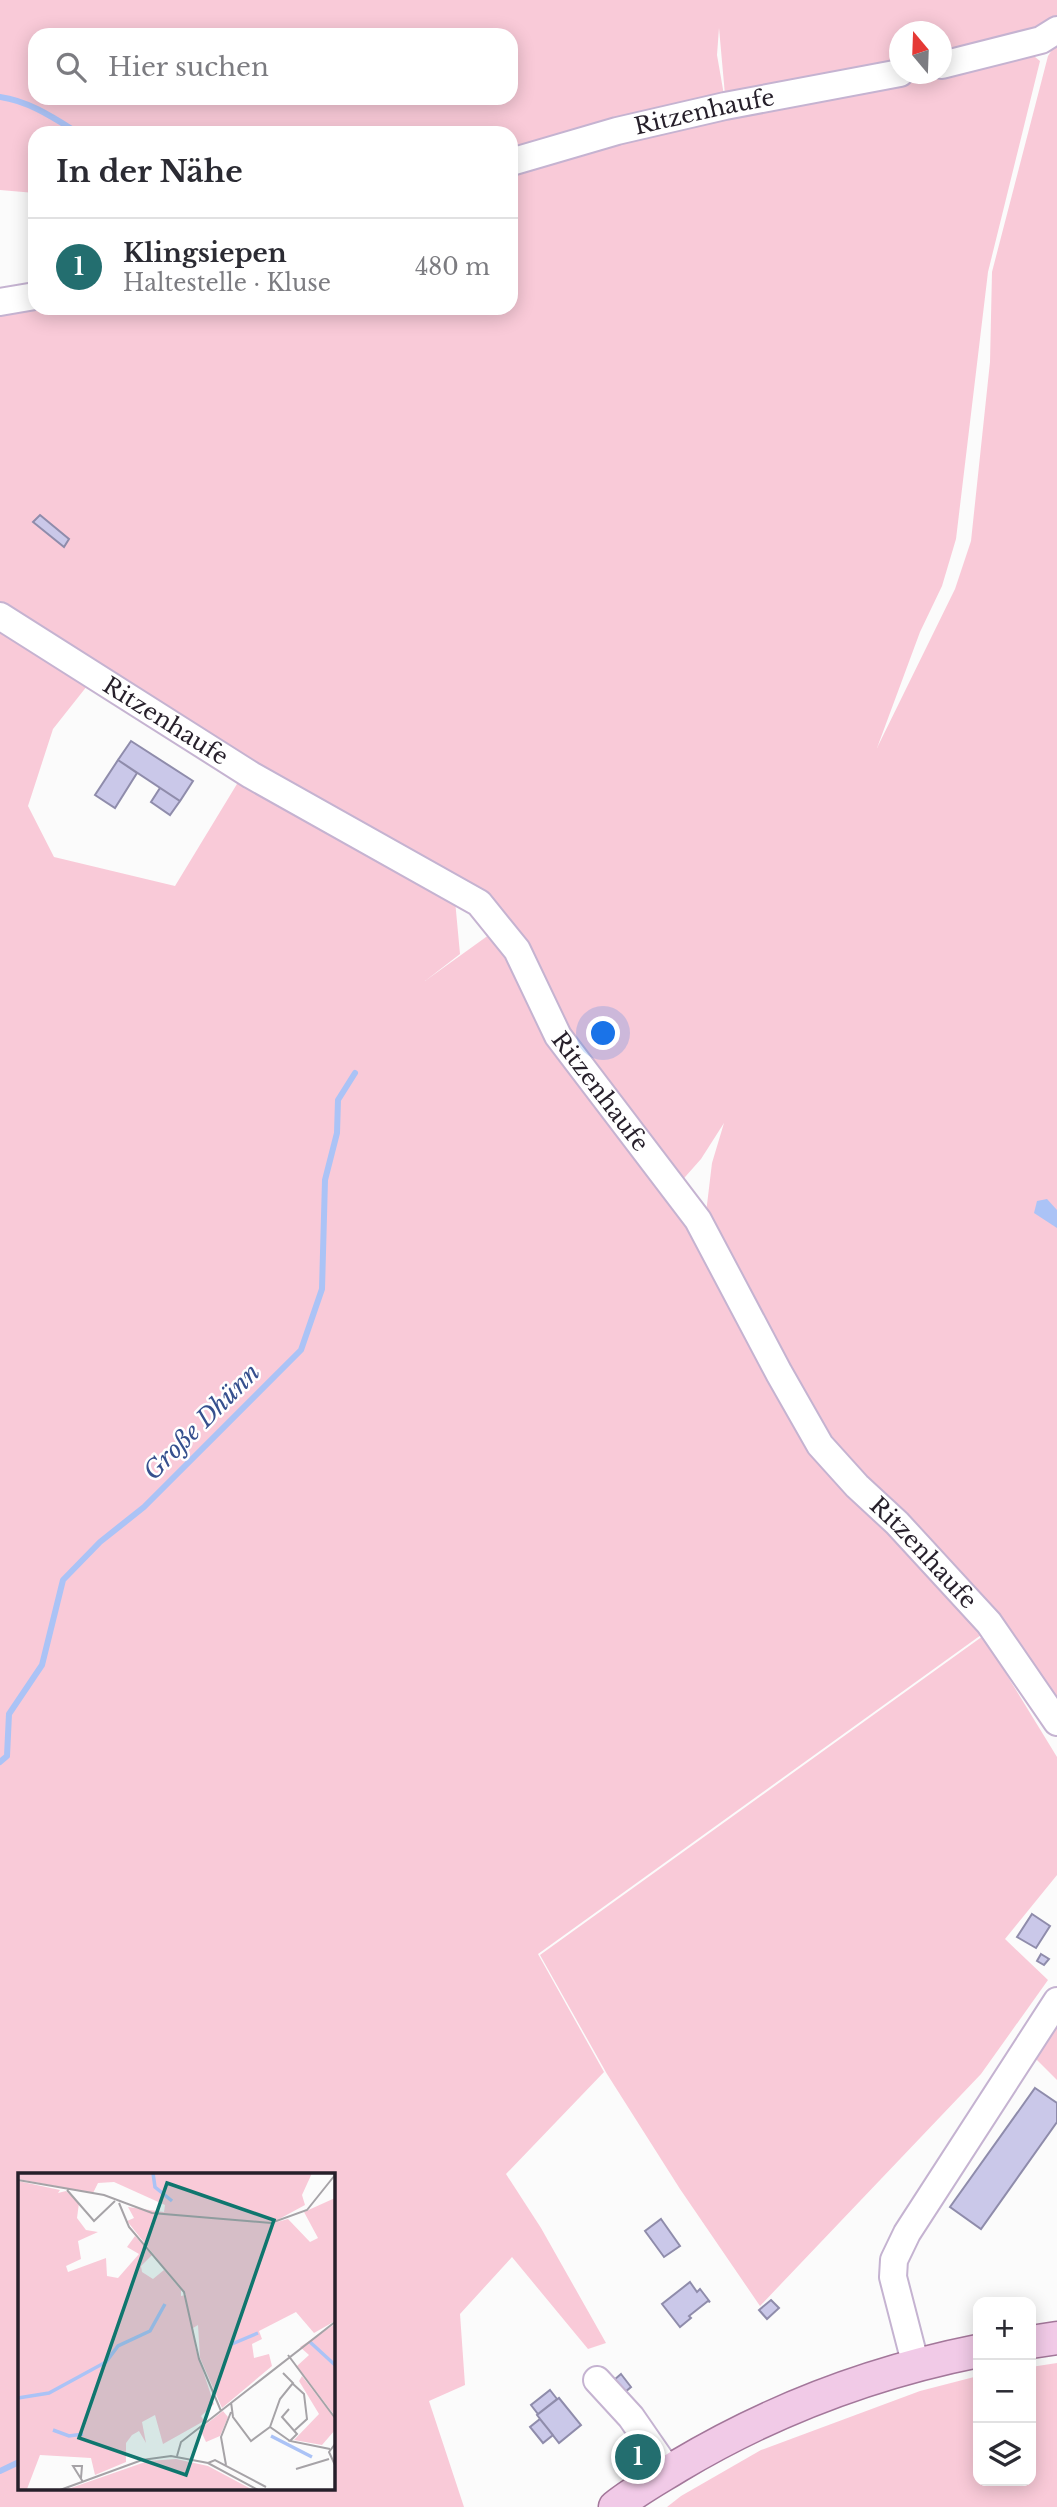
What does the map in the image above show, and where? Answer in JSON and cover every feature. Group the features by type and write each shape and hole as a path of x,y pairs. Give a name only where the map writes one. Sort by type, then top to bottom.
{"main road":[{"path":"1036,2341 1057,2338"},
{"path":"615,2507 706,2450 773,2418 867,2380 973,2352"}],"street":[{"path":"952,62 1041,40 1057,30"},
{"name":"Ritzenhaufe","path":"518,160 617,131 725,106 889,75"},
{"path":"0,302 28,297"},
{"name":"Ritzenhaufe","path":"0,615 250,775 479,903 517,950 558,1036 698,1220 820,1444 989,1623 1057,1722"},
{"path":"916,2366 893,2277 894,2260 907,2232 1057,2001"},
{"path":"597,2380 631,2417 669,2472"}],"shaded area":[{"path":"0,0 1057,0 1057,17 1037,33 952,55 952,21 889,21 889,70 742,103 889,82 889,84 952,84 952,70 1029,52 1040,61 988,272 956,539 942,586 920,632 877,748 955,589 971,541 990,362 992,272 1048,56 1057,42 1057,1709 994,1620 905,1518 828,1439 706,1213 712,1163 724,1123 701,1159 670,1194 696,1223 768,1379 811,1449 851,1495 889,1530 981,1635 538,1954 604,2072 506,2174 541,2228 606,2343 588,2349 512,2257 460,2314 465,2385 429,2401 464,2507 0,2507 0,622 91,681 53,729 28,806 54,857 175,886 240,779 455,900 460,954 425,981 511,919 479,896 256,768 115,681 0,605 0,305 28,294 28,315 518,315 518,126 28,126 28,192 0,190","holes":["719,28 725,95 717,55"]},
{"path":"983,1636 1057,1757 1057,1875 1005,1939 1048,1980 981,2074 760,2306 680,2189 607,2074 540,1955"},
{"path":"1057,2026 1057,2080 1036,2059"},
{"path":"1057,2363 1057,2507 667,2507 681,2496 761,2450 920,2391 973,2377 973,2486 1036,2486 1036,2366"}],"water":[{"path":"1047,1199 1057,1210 1057,1228 1034,1213 1037,1201"}],"building":[{"path":"40,515 69,539 64,547 33,522"},
{"path":"131,741 193,781 180,801 118,760"},
{"path":"118,760 137,773 115,808 95,795"},
{"path":"160,788 180,801 170,815 151,802"},
{"path":"1032,1914 1050,1926 1036,1948 1017,1937"},
{"path":"1041,1954 1049,1959 1044,1965 1037,1961"},
{"path":"1035,2088 1057,2103 1057,2122 981,2229 950,2207"},
{"path":"661,2219 680,2246 664,2257 645,2231"},
{"path":"690,2282 697,2292 700,2289 710,2302 689,2316 691,2318 680,2327 662,2304"},
{"path":"771,2300 779,2308 767,2319 759,2310"},
{"path":"621,2374 631,2387 625,2392 614,2380"},
{"path":"550,2390 557,2399 538,2414 531,2405"},
{"path":"559,2398 581,2425 559,2443 537,2415"},
{"path":"540,2419 553,2435 543,2443 530,2427"}],"waterway":[{"path":"0,97 28,105"},
{"path":"28,105 66,126"},
{"name":"Große Dhünn","path":"0,1762 7,1756 9,1714 42,1665 63,1580 100,1542 144,1507 301,1350 322,1289 325,1180 337,1133 338,1100 355,1073"},
{"path":"0,2471 18,2462"}],"place":[{"name":"Klingsiepen","path":"638,2457"}]}
